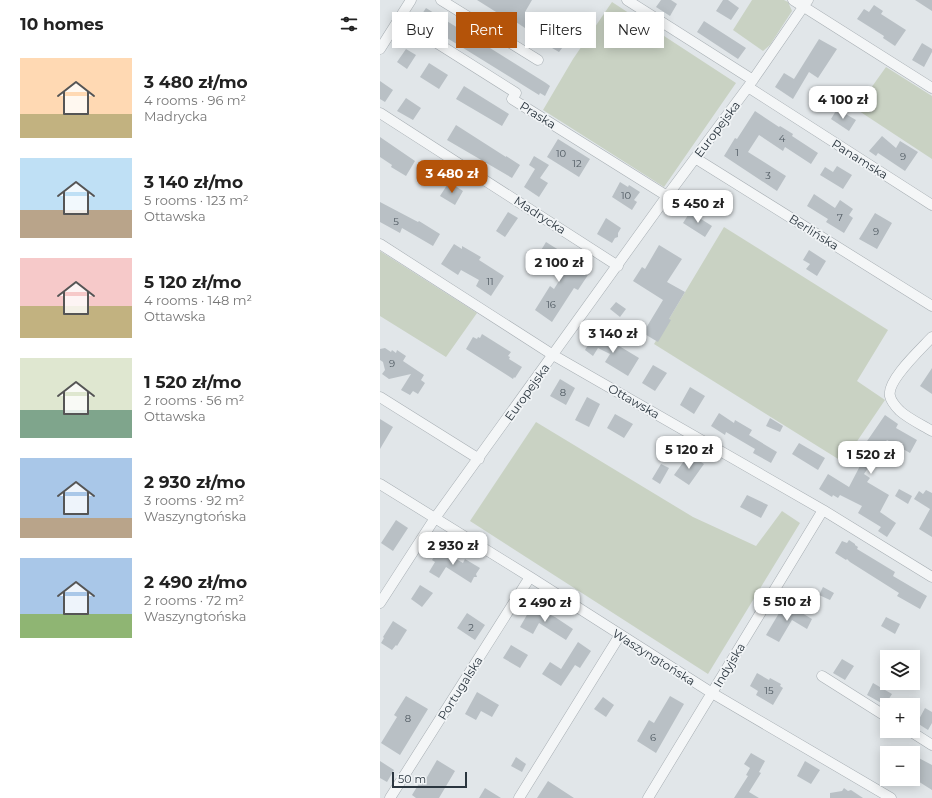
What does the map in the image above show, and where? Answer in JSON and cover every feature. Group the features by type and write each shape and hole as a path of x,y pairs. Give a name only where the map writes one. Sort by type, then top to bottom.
{"street":[{"path":"403,12 411,0"},
{"path":"441,0 538,60"},
{"name":"Panamska","path":"627,0 932,205"},
{"path":"793,0 806,4 932,88"},
{"name":"Europejska","path":"380,603 436,518 750,84 806,4"},
{"path":"380,49 392,30"},
{"name":"Praska","path":"445,48 516,93 512,99 668,196"},
{"name":"Madrycka","path":"380,113 618,266"},
{"name":"Berlińska","path":"695,158 932,306"},
{"name":"Ottawska","path":"380,244 554,355 823,510 932,577"},
{"path":"932,337 897,375 891,384 890,396 901,412 932,431"},
{"path":"380,397 479,459"},
{"name":"Waszyngtońska","path":"380,484 530,577 712,693 891,798"},
{"name":"Indyjska","path":"648,798 823,510"},
{"name":"Portugalska","path":"390,798 530,577"},
{"path":"519,798 620,635"},
{"path":"822,676 880,712"},
{"path":"920,737 932,745"},
{"path":"380,795 385,798"}],"green space":[{"path":"752,0 784,0 788,2 792,11 770,45 763,51 733,30"},
{"path":"612,2 627,12 605,12"},
{"path":"604,14 604,48 664,48 664,36 736,83 664,187 543,110 581,48 596,48 596,25"},
{"path":"886,67 932,96 932,159 856,109"},
{"path":"724,227 888,330 857,381 885,400 843,462 654,344"},
{"path":"380,251 477,313 446,357 380,316"},
{"path":"536,422 693,517 756,546 782,511 800,523 708,674 470,521"}],"building":[{"path":"477,0 532,0 525,12 525,28 517,23 517,12 496,12"},
{"path":"661,0 671,0 677,4 670,16 656,7"},
{"path":"723,0 728,0 739,8 731,20 716,11"},
{"path":"915,0 932,0 932,11"},
{"path":"874,5 883,11 881,14 906,30 895,46 883,38 884,36 857,19 864,9 869,12"},
{"path":"426,8 432,12 423,12"},
{"path":"704,21 746,48 738,59 697,32"},
{"path":"448,22 456,27 456,44 448,39"},
{"path":"819,39 837,49 818,78 809,72 793,99 775,87 784,73 794,79"},
{"path":"922,43 932,49 932,52 924,67 912,60"},
{"path":"463,48 490,48 550,86 545,96 540,93 539,95"},
{"path":"552,48 562,48 559,52"},
{"path":"406,49 416,55 407,69 397,62"},
{"path":"429,63 448,75 439,89 420,77"},
{"path":"380,81 393,90 385,102 380,99"},
{"path":"464,86 509,114 502,126 456,99"},
{"path":"406,98 421,108 413,120 397,111"},
{"path":"837,109 856,120 849,131 831,119"},
{"path":"755,111 779,127 780,126 793,134 792,136 818,153 811,164 785,147 783,151 759,135 748,152 786,176 777,191 724,156"},
{"path":"456,125 520,165 512,178 447,140"},
{"path":"882,136 896,148 900,141 918,152 905,171 878,153 876,156 869,151"},
{"path":"380,137 415,161 406,176 391,167 392,165 380,157"},
{"path":"558,139 590,159 579,177 547,157"},
{"path":"534,156 549,165 540,178 548,183 539,197 524,187 535,169 529,165"},
{"path":"837,166 852,175 843,189 820,175 825,167 833,172"},
{"path":"449,182 463,191 455,205 440,196"},
{"path":"620,182 628,187 629,185 640,192 634,200 637,202 632,210 612,197"},
{"path":"814,194 835,208 840,200 853,209 849,215 853,218 844,233 826,222 828,219 807,206"},
{"path":"380,202 418,222 419,221 440,234 433,246 402,228 400,233 380,222"},
{"path":"508,212 518,218 505,237 496,231"},
{"path":"690,212 712,226 705,237 683,223"},
{"path":"875,213 892,223 877,249 859,239"},
{"path":"606,218 621,228 618,233 618,237 615,238 612,243 597,234"},
{"path":"546,242 562,252 559,257 588,275 578,290 574,288 552,322 535,310 550,286 554,289 564,273 537,257"},
{"path":"454,244 462,249 462,246 481,257 479,260 504,276 491,296 476,286 479,280 461,270 458,275 441,264"},
{"path":"659,245 682,259 667,282 685,292 669,319 671,320 658,342 643,333 663,300 633,281 642,267 645,269"},
{"path":"809,250 826,261 817,276 806,269 810,264 803,260"},
{"path":"616,302 626,309 620,317 610,309"},
{"path":"596,332 639,358 628,376 605,362 610,354 598,348 593,356 585,350"},
{"path":"482,334 511,352 508,356 510,357 509,359 522,367 515,378 514,377 513,379 466,349 473,337 477,339 478,337 480,338"},
{"path":"385,348 396,353 397,350 406,356 403,361 424,375 421,380 425,383 418,394 413,391 410,395 401,390 411,374 389,379 382,374 385,370 383,362 380,360 380,349"},
{"path":"653,365 667,373 655,391 642,383"},
{"path":"932,368 932,394 920,386"},
{"path":"560,379 575,388 566,405 550,396"},
{"path":"690,387 705,396 694,414 680,405"},
{"path":"587,397 600,404 589,427 575,420"},
{"path":"719,413 734,423 735,420 752,430 749,435 777,452 771,463 753,453 755,449 726,432 725,435 711,426"},
{"path":"615,414 633,424 624,438 607,428"},
{"path":"885,415 898,424 896,428 917,440 910,453 887,440 864,474 870,478 867,482 889,495 880,512 896,523 887,537 878,531 881,527 858,513 862,506 840,495 838,498 833,495 832,497 819,489 828,474 849,487 861,464 854,460"},
{"path":"770,418 783,426 780,432 766,426"},
{"path":"380,419 393,427 380,449"},
{"path":"799,443 825,458 818,470 792,454"},
{"path":"689,454 704,464 689,485 674,475"},
{"path":"661,464 669,468 660,484 652,479"},
{"path":"899,489 912,496 908,504 895,496"},
{"path":"926,490 932,493 932,537 919,529 930,509 914,499 919,491 923,494"},
{"path":"747,495 768,505 761,518 740,507"},
{"path":"396,520 408,528 393,551 381,543"},
{"path":"849,540 858,547 857,549 895,572 893,576 927,596 920,609 897,596 899,593 847,559 846,560 835,553 842,541 847,543"},
{"path":"439,549 463,563 465,559 480,568 476,574 477,577 474,577 471,583 446,567 439,578 429,572 435,562 432,560"},
{"path":"420,585 433,593 422,607 411,599"},
{"path":"823,587 834,593 830,600 819,595"},
{"path":"785,603 812,619 807,629 792,620 779,642 766,635"},
{"path":"532,606 555,617 573,629 566,640 539,623 533,634 520,627"},
{"path":"467,613 485,625 475,640 457,628"},
{"path":"886,617 900,624 895,634 881,626"},
{"path":"393,621 407,630 397,646 396,645 392,650 381,643"},
{"path":"578,642 591,651 580,668 575,665 561,686 542,674 550,662 561,669"},
{"path":"511,645 528,655 520,668 503,658"},
{"path":"842,659 854,666 845,680 833,673"},
{"path":"757,673 769,680 770,678 781,684 780,686 783,688 773,705 756,695 758,691 750,686"},
{"path":"873,683 880,687 880,690 885,690 892,694 889,698 880,698 880,702 867,695"},
{"path":"477,692 499,705 492,717 481,711 476,720 465,714"},
{"path":"406,696 428,709 400,755 381,743 397,717 394,715"},
{"path":"670,696 684,704 656,753 637,741 649,720 654,723"},
{"path":"603,697 614,705 606,717 594,709"},
{"path":"925,708 932,712 932,723 928,730 920,725 920,717"},
{"path":"751,753 765,761 759,772 761,773 749,792 759,798 734,798 748,776 746,775 750,768 744,764"},
{"path":"516,757 526,764 522,772 511,766"},
{"path":"920,759 932,765 932,790 920,782"},
{"path":"437,760 455,771 439,798 416,798 412,795 420,782 423,784"},
{"path":"380,761 394,770 387,782 380,778"},
{"path":"805,761 820,770 811,784 797,776"},
{"path":"548,781 574,798 537,798"},
{"path":"485,788 501,798 479,798"},
{"path":"844,788 848,791 851,790 863,798 830,798 830,793 842,791"}]}
